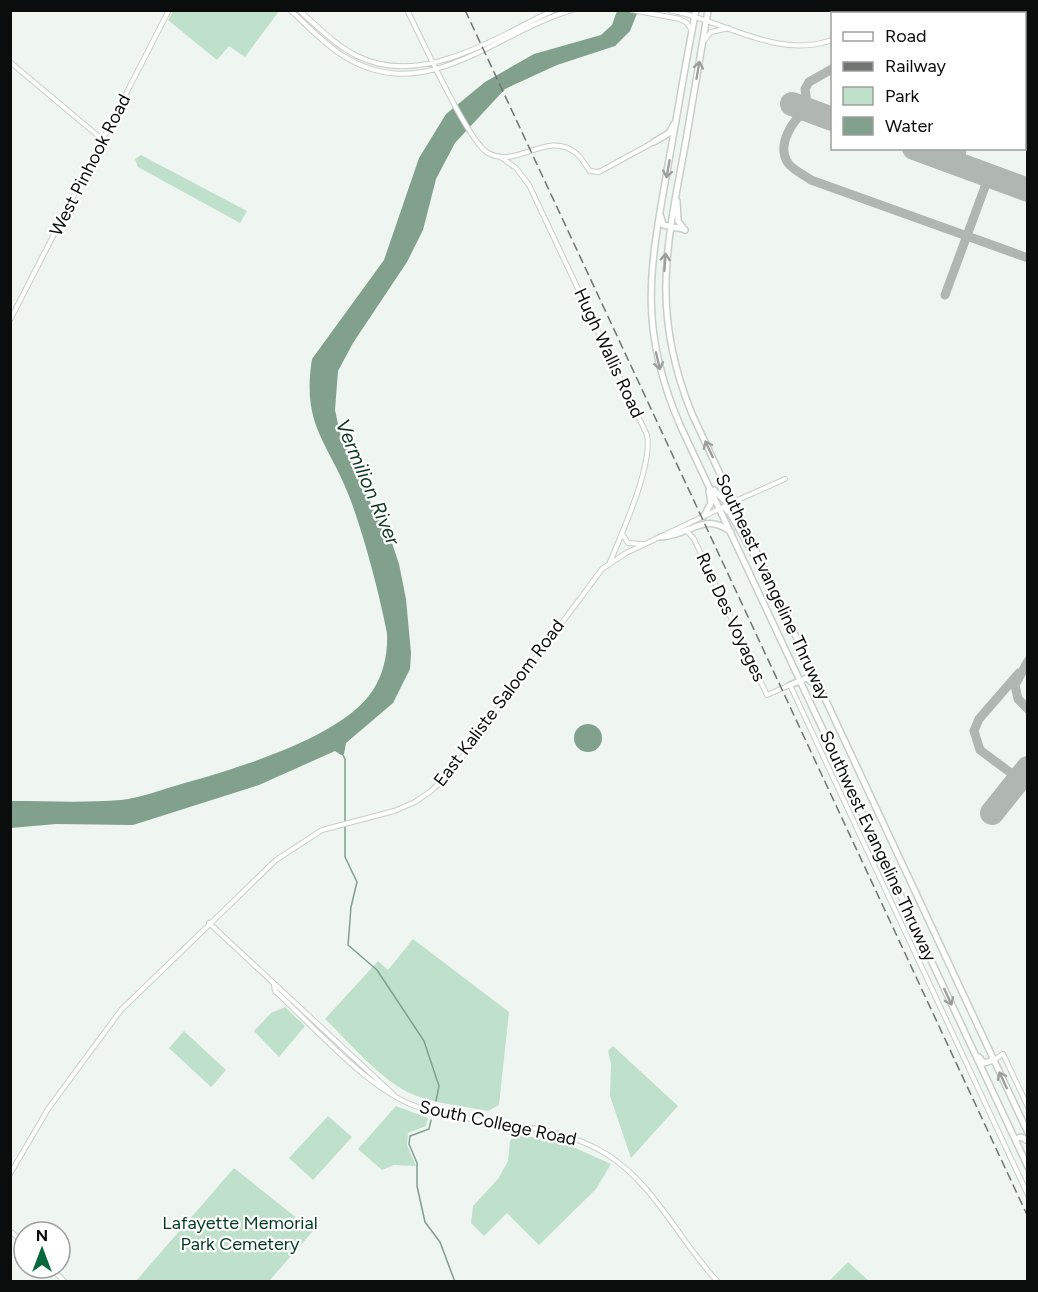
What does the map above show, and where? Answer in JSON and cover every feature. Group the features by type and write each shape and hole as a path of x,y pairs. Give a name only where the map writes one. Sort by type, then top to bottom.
{"highway":[{"name":"Southeast Evangeline Thruway","path":"708,10 670,227 664,284 670,346 685,397 727,506 767,576 1028,1133"},
{"path":"654,142 671,130 677,111 695,13"},
{"name":"Southwest Evangeline Thruway","path":"677,111 650,275 653,341 666,392 709,484 727,506 733,534 1028,1167"},
{"path":"654,142 665,140 671,151"},
{"path":"661,208 662,223 685,230 677,219 678,184"},
{"path":"661,208 666,216 672,213"},
{"path":"700,467 711,494 711,503 704,516"},
{"path":"727,506 767,576"},
{"path":"660,537 675,536 715,522 733,534"},
{"path":"790,686 809,678 821,691"},
{"path":"790,686 796,686 807,694"},
{"path":"968,1040 982,1062 994,1060"},
{"path":"1014,1139 1021,1137 1028,1141"}],"main road":[{"name":"West Pinhook Road","path":"10,320 169,10"},
{"path":"290,10 347,58 386,72 417,73 437,69 572,10"},
{"path":"299,10 350,52 368,61 412,68 435,64 554,10"},
{"name":"Hugh Wallis Road","path":"407,10 470,133 486,152 502,158 517,169 529,185 647,435 647,459 623,531 609,563"},
{"path":"632,10 684,21 692,32"},
{"path":"669,10 695,13 706,20 789,46 812,46 831,40"},
{"path":"541,16 544,22"},
{"path":"536,19 538,24"},
{"path":"702,43 711,33 730,28"},
{"path":"347,58 350,52"},
{"path":"10,62 103,140"},
{"path":"502,158 519,156 544,146 561,146 577,155 590,171 599,172 654,142"},
{"path":"517,169 516,162 519,156"},
{"name":"East Kaliste Saloom Road","path":"10,1174 48,1109 121,1010 282,854 335,825 405,807 426,795 443,781 585,589 609,563 644,544 785,479"},
{"path":"694,539 695,528"},
{"path":"623,531 627,542 644,544"},
{"path":"687,531 694,539"},
{"name":"Rue Des Voyages","path":"694,539 767,695 790,686"},
{"path":"790,686 1028,1195"},
{"name":"South College Road","path":"209,923 274,985 275,991 381,1088 397,1098 424,1109 553,1132 588,1143 631,1174 718,1281"},
{"path":"994,1060 1003,1054 1028,1107"}],"green space":[{"path":"279,10 245,57 229,46 217,60 168,20 173,11"},
{"path":"141,155 247,211 240,223 138,167 135,159"},
{"path":"413,939 509,1012 499,1105 488,1111 432,1101 402,1089 378,1072 325,1019 378,961 388,970"},
{"path":"285,1007 305,1026 279,1057 254,1031 271,1013"},
{"path":"184,1031 226,1070 211,1087 169,1048"},
{"path":"613,1046 678,1106 631,1158 610,1096 611,1064 608,1051"},
{"path":"396,1106 428,1118 426,1126 408,1133 407,1145 416,1166 394,1165 382,1170 358,1149"},
{"path":"328,1116 352,1137 313,1180 289,1158"},
{"path":"516,1134 564,1143 611,1164 596,1189 539,1245 507,1213 484,1236 471,1223 473,1206 498,1179 508,1161 510,1141"},
{"name":"Lafayette Memorial Park Cemetery","path":"234,1168 313,1231 269,1281 136,1281"},
{"path":"848,1262 869,1281 829,1281"}],"water":[{"path":"617,11 638,11 630,31 615,46 557,65 505,89 455,143 436,179 423,230 407,262 353,343 338,371 335,410 340,433 376,515 389,534 399,564 406,599 411,653 410,669 393,703 346,743 344,754 341,755 335,751 259,785 133,825 56,824 11,828 11,801 121,800 143,796 227,771 312,737 337,723 358,707 373,690 384,662 387,633 371,566 351,501 314,419 310,402 312,359 384,260 419,158 446,114 485,82 534,54 601,35 612,25"},
{"path":"588,724 598,728 602,738 598,748 588,752 578,748 574,738 578,728"}],"waterway":[{"path":"342,753 345,759 345,857 357,882 351,907 348,945 377,970 424,1041 439,1086 436,1101"},
{"path":"431,1120 429,1129 410,1136 409,1144 417,1163 417,1186 425,1222 440,1242 455,1282"}],"taxiway":[{"path":"831,70 809,82 805,89 808,110 797,119 785,140 785,156 790,166 811,180 1028,258"},
{"path":"931,155 944,155 952,150"},
{"path":"962,150 961,159 970,169"},
{"path":"945,295 989,176"},
{"path":"1024,189 1028,188"},
{"path":"1028,661 1015,685 1018,699 1028,709"},
{"path":"1019,673 979,719 974,731 980,750 1019,779"}],"runway":[{"path":"792,104 831,119"},
{"path":"919,150 1028,190"},
{"path":"992,813 1028,768"}],"railway":[{"path":"465,10 1028,1217"}],"water label":[{"name":"Vermilion River","path":"368,482"}]}
